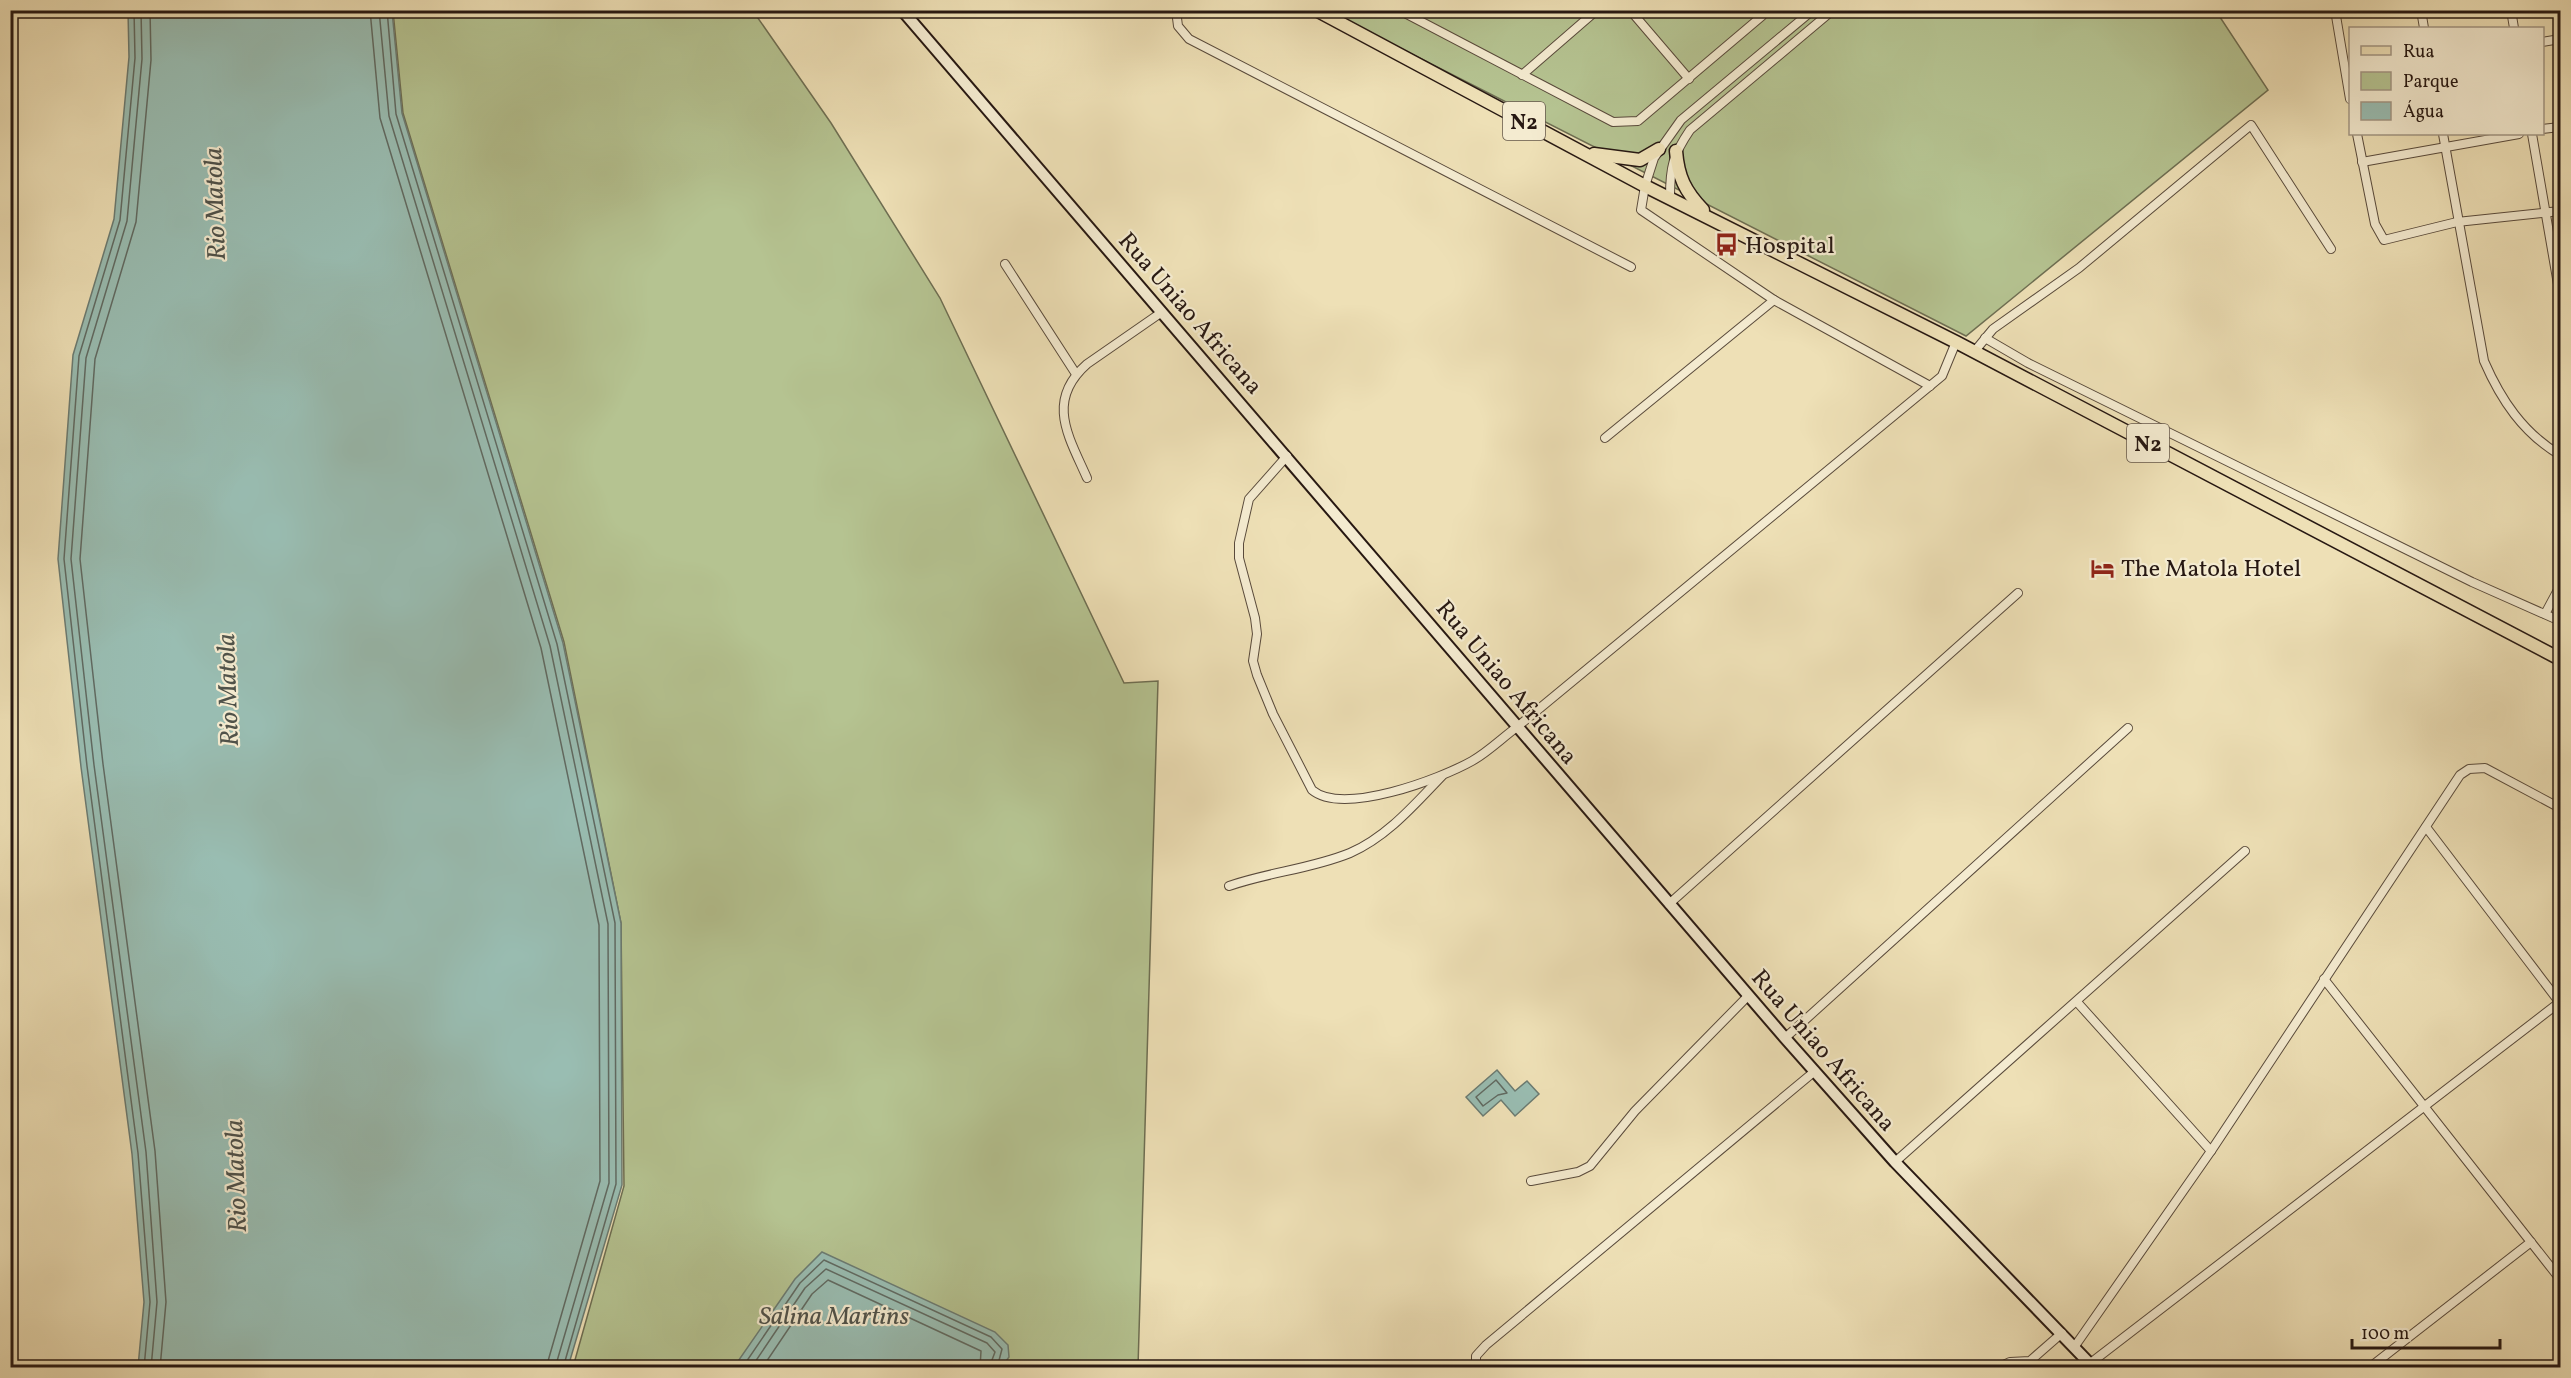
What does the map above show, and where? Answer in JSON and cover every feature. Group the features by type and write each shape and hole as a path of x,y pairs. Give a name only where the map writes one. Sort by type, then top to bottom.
{"main road":[{"name":"Rua Uniao Africana","path":"902,10 1748,996 1895,1162 2075,1346 2090,1366"},
{"name":"N2","path":"1316,10 1645,186 1956,342 2560,659"},
{"path":"1581,152 1632,160 1647,158 1659,149"},
{"path":"1676,151 1681,182 1688,195 1712,219"}],"street":[{"path":"1176,10 1178,26 1190,39 1631,267"},
{"path":"1399,10 1613,122 1625,124 1638,121 1762,16"},
{"path":"1522,75 1597,10"},
{"path":"1630,10 1689,79"},
{"path":"1813,10 1681,120 1659,149 1645,186 1641,210 1774,300 1930,386"},
{"path":"1670,197 1670,169 1676,151 1690,130 1833,10"},
{"path":"2335,10 2349,93"},
{"path":"2421,10 2424,27"},
{"path":"2511,10 2514,27"},
{"path":"2544,42 2560,39"},
{"path":"1974,352 1985,338 2079,267 2251,125 2331,249"},
{"path":"2544,129 2560,126"},
{"path":"2357,135 2375,224 2384,240 2457,222 2560,211"},
{"path":"2443,135 2457,222 2484,361 2494,385 2522,426 2541,444 2560,455"},
{"path":"2362,162 2513,135"},
{"path":"2532,135 2560,296"},
{"path":"1005,264 1076,374"},
{"path":"1605,438 1774,300"},
{"path":"1087,478 1063,422 1066,397 1076,374 1162,312"},
{"path":"1985,338 2028,363 2472,582 2560,621"},
{"path":"1287,456 1249,499 1239,543 1241,571 1257,634 1253,661 1273,714 1312,790 1319,796 1348,800 1363,798 1443,775 1474,760 1517,727 1942,376 1956,342"},
{"path":"2545,614 2560,586"},
{"path":"1670,904 2018,593"},
{"path":"1785,1038 2128,728"},
{"path":"2075,1346 2211,1151 2460,775 2477,767 2493,771 2560,808"},
{"path":"1229,886 1332,859 1366,845 1407,813 1443,775"},
{"path":"2090,1366 2560,1003 2426,827"},
{"path":"1895,1162 2245,851"},
{"path":"2324,979 2560,1280"},
{"path":"1531,1180 1578,1172 1590,1166 1635,1111 1748,996"},
{"path":"2077,1002 2211,1151"},
{"path":"1476,1368 1476,1356 1486,1345 1815,1071"},
{"path":"2369,1368 2531,1242"},
{"path":"1997,1368 2010,1362 2030,1361 2062,1333"}],"green space":[{"path":"393,11 753,11 831,123 940,298 1124,683 1158,681 1138,1367 573,1367 624,1186 621,923 564,642 403,113"},
{"path":"1327,11 2216,11 2268,90 1966,336"}],"water":[{"name":"Rio Matola","path":"128,11 392,11 402,113 563,643 621,923 622,1185 568,1367 138,1367 144,1302 132,1154 81,767 58,559 73,355 114,219 129,57"},
{"path":"1497,1070 1515,1091 1527,1081 1539,1094 1515,1116 1501,1100 1483,1116 1466,1097"},
{"name":"Salina Martins","path":"822,1252 995,1332 1008,1345 1009,1357 1001,1368 734,1367 795,1279"}],"place":[{"name":"Hospital","path":"1727,245"},
{"name":"The Matola Hotel","path":"2103,568"}]}
